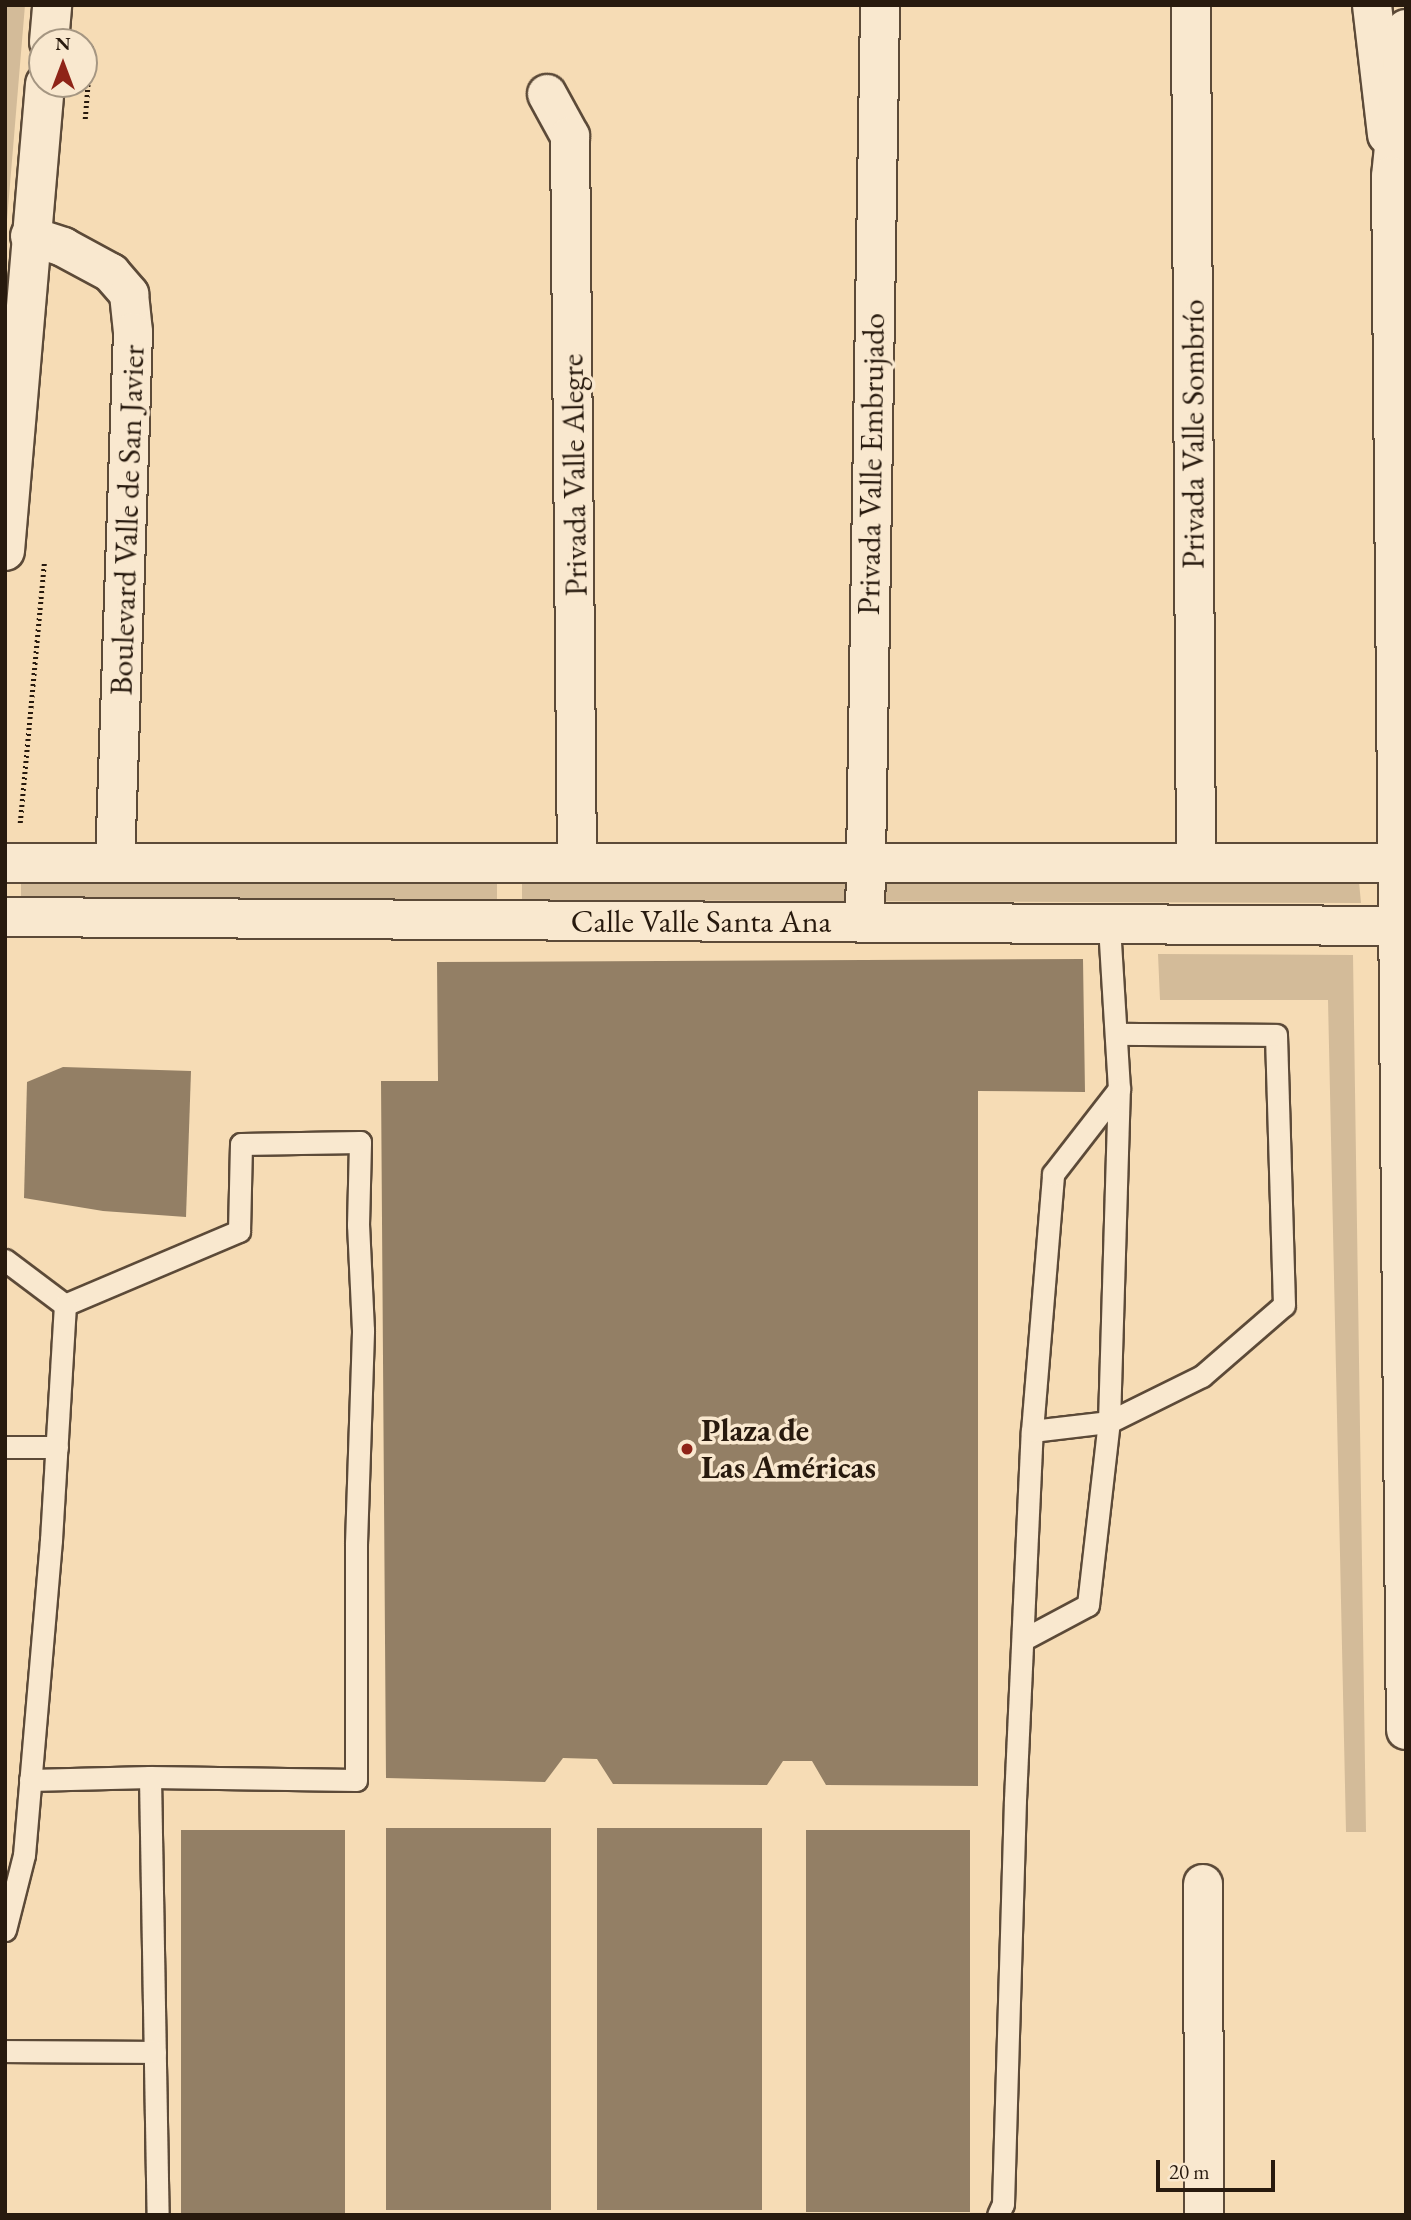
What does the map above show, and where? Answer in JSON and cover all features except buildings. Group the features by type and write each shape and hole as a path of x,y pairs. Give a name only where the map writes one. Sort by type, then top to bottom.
{"street":[{"path":"50,28 52,5"},
{"name":"Privada Valle Embrujado","path":"865,922 863,863 880,5"},
{"name":"Privada Valle Sombrío","path":"1191,5 1196,863"},
{"path":"1372,5 1391,176 1395,863 1406,1730"},
{"path":"1391,176 1406,29"},
{"name":"Privada Valle Alegre","path":"547,94 570,136 577,863"},
{"path":"5,551 44,98"},
{"name":"Boulevard Valle de San Javier","path":"30,236 63,247 111,273 128,294 134,332 116,863"},
{"name":"Calle Valle Santa Ana","path":"5,863 1395,863"},
{"path":"515,863 515,920"},
{"name":"Calle Valle Santa Ana","path":"5,917 1397,926"},
{"path":"1203,1884 1204,2215"}],"lane":[{"path":"1024,1639 1088,1605 1109,1422 1119,1089 1109,924"},
{"path":"1032,1431 1109,1422 1202,1376 1284,1305 1276,1035 1116,1034"},
{"path":"998,2215 1003,2204 1014,1813 1032,1431 1054,1174 1119,1089"},
{"path":"30,1780 150,1777 356,1780 356,1543 363,1330 358,1224 360,1142 242,1144 239,1231 65,1305"},
{"path":"5,1260 65,1305"},
{"path":"5,1930 24,1855 57,1447 65,1305"},
{"path":"5,1447 57,1447"},
{"path":"150,1777 154,2141 158,2215"},
{"path":"5,2051 155,2052"}],"shaded area":[{"path":"5,5 25,5 5,244"},
{"path":"21,882 497,882 497,900 21,900"},
{"path":"522,882 1359,882 1361,903 522,900"},
{"path":"1158,954 1353,955 1366,1832 1346,1832 1328,1000 1160,1000"}],"place":[{"name":"Plaza de Las Américas","path":"687,1449"}]}
